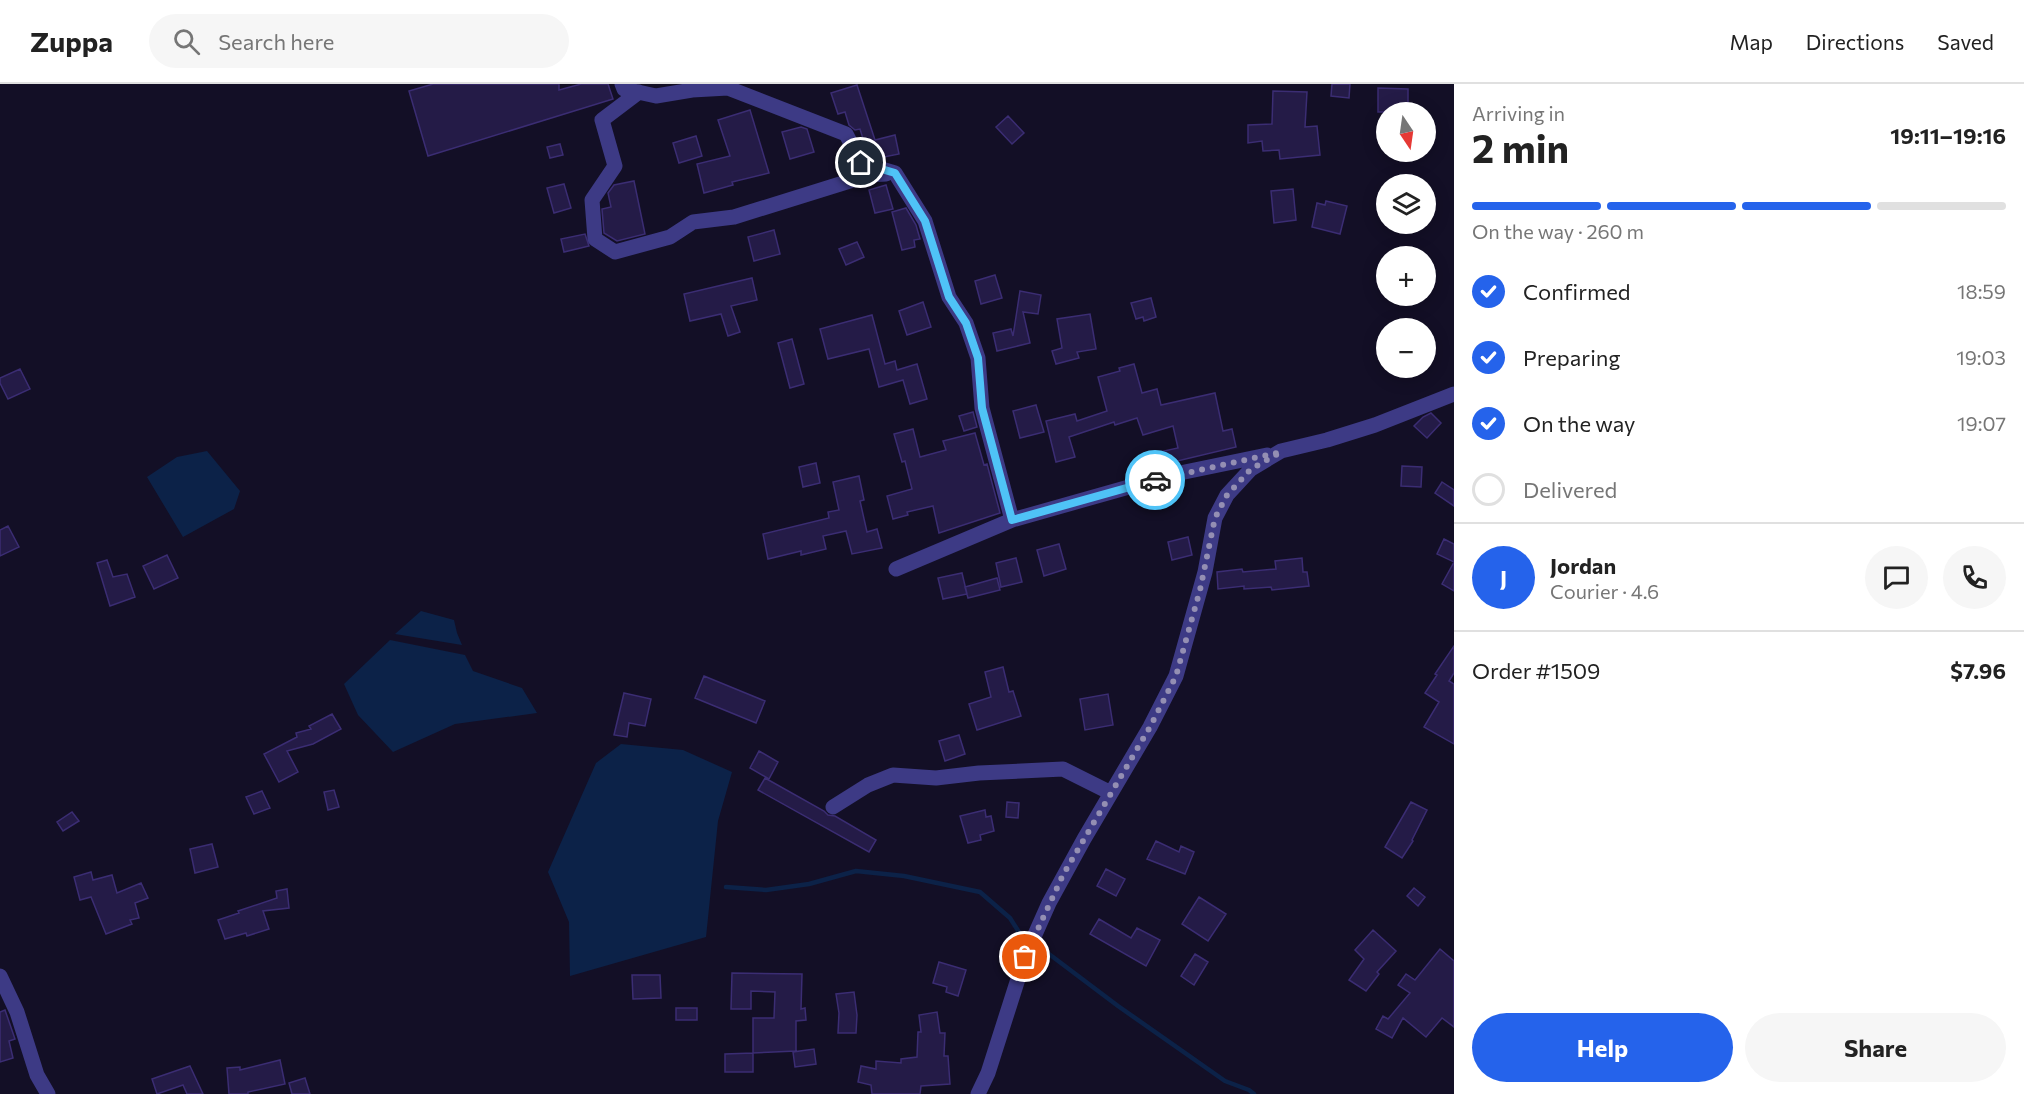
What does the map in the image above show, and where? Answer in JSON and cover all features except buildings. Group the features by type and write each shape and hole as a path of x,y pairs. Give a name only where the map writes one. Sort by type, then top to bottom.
{"street":[{"path":"622,84 624,89 656,96 692,90 728,88 846,134 861,163 895,173 925,221 949,297 966,323 978,358 982,408 1012,520"},
{"path":"639,92 602,120 615,166 592,200 595,239 615,252 670,237 693,222 735,217 869,175 895,173"},
{"path":"896,569 1012,520 1175,474 1327,440 1375,425 1454,394"},
{"path":"978,1094 988,1073 1033,937 1063,875 1112,794 1176,676 1199,594 1215,518 1227,495 1251,469 1281,452"},
{"path":"833,807 867,785 892,774 936,778 979,773 1063,769 1112,794"},
{"path":"0,976 17,1012 37,1075 48,1094"}],"water":[{"path":"207,451 240,491 234,509 183,537 147,477 177,457"},
{"path":"421,611 454,620 462,645 395,634"},
{"path":"390,640 465,655 473,671 522,688 537,713 455,724 393,752 358,715 344,684"},
{"path":"621,744 683,750 732,772 718,821 706,937 570,976 569,922 548,872 596,763"}],"waterway":[{"path":"726,887 766,890 809,884 856,871 904,876 980,892 1010,918 1024,940 1041,948 1118,1006 1225,1081 1254,1094"}],"way so far":[{"path":"1025,957 1063,875 1112,794 1176,676 1200,590 1215,518 1227,495 1251,469 1281,452 1155,480"}],"route":[{"path":"861,163 895,173 925,221 949,297 966,323 978,358 982,408 1012,520 1155,480"}]}
